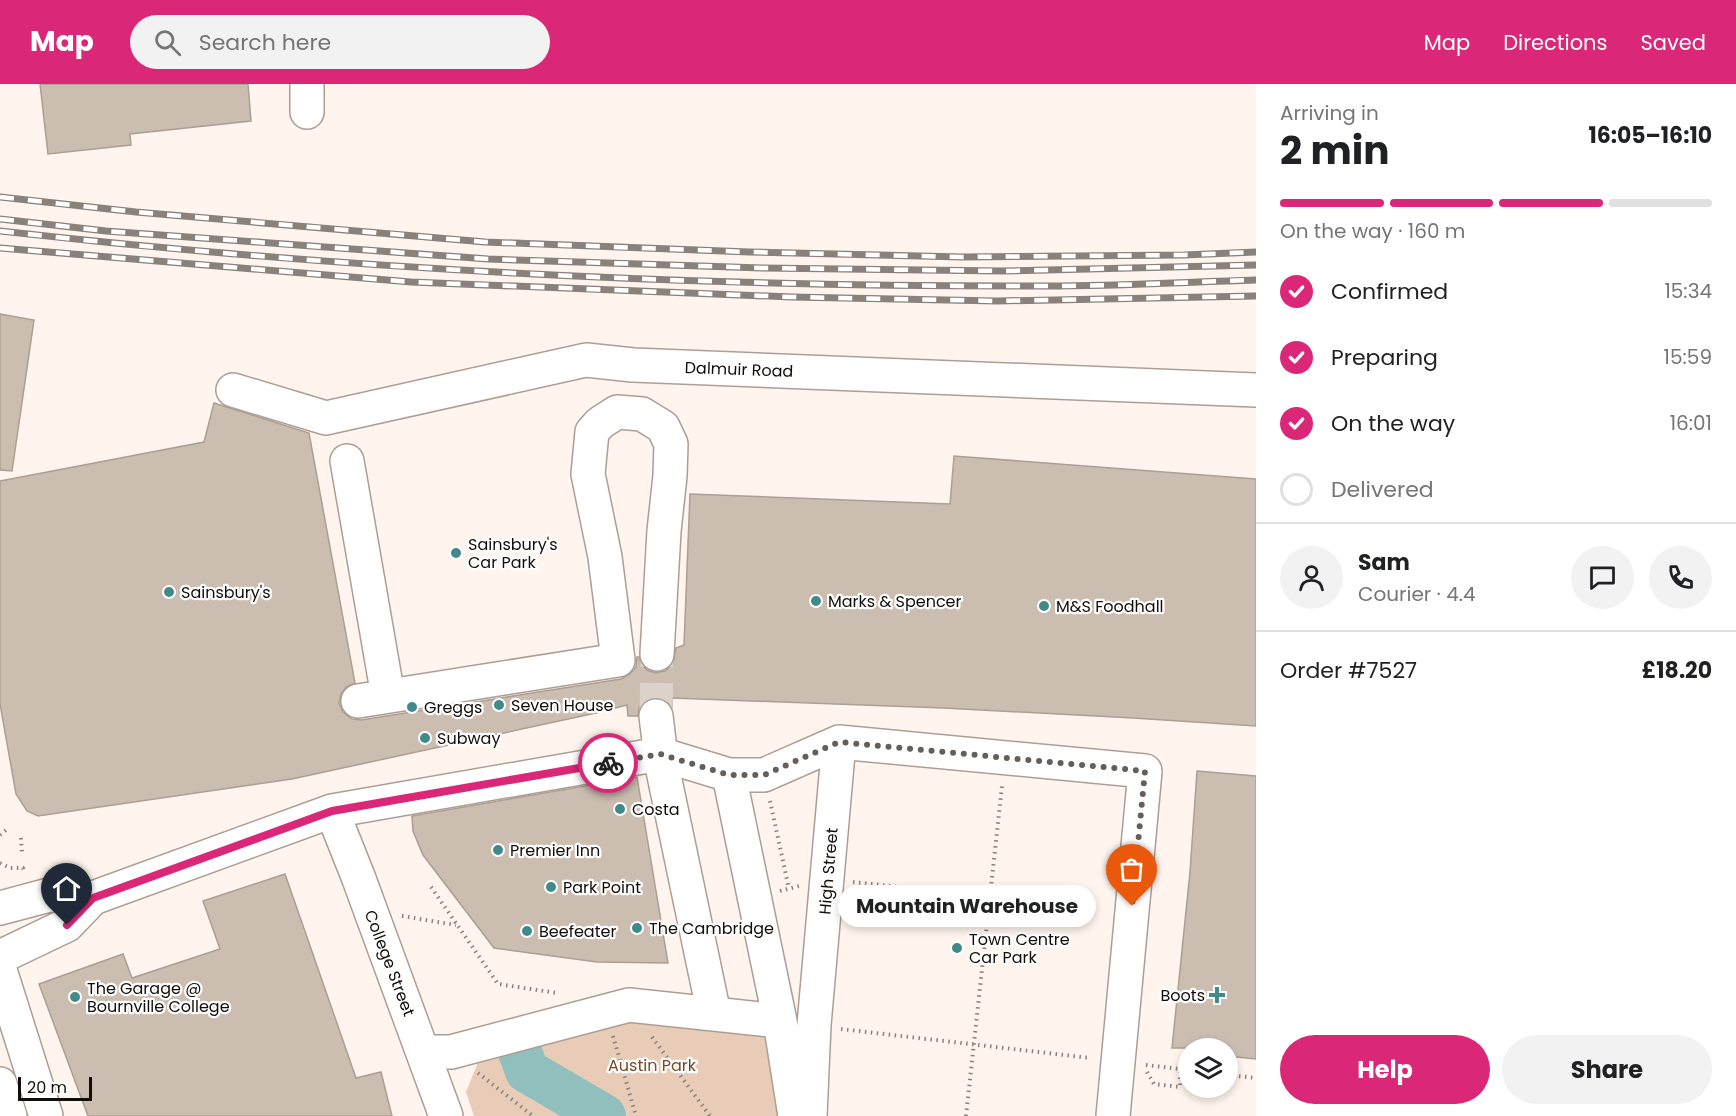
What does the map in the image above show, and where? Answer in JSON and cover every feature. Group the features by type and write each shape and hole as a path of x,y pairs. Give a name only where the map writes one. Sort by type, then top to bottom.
{"street":[{"name":"Dalmuir Road","path":"233,390 326,418 586,360 633,365 1256,390"},
{"path":"347,461 373,699 618,660 605,557 588,474 592,432 600,423 617,412 642,414 663,427 671,444 657,654"},
{"path":"656,716 660,754 714,1014"},
{"path":"0,908 49,895 93,898 332,811 660,754 729,775 764,775 839,742 1145,771 1113,1116"},
{"name":"High Street","path":"810,1116 814,1025 839,742"},
{"path":"729,775 780,1020 795,1116"},
{"name":"College Street","path":"332,811 446,1116"},
{"path":"0,957 67,925 93,898"},
{"path":"0,970 46,1116"},
{"path":"423,1052 451,1052 629,1005 780,1020"},
{"path":"0,1084 10,1116"}],"path":[{"path":"966,1116 1005,759"},
{"path":"764,775 789,889"},
{"path":"0,835 6,830"},
{"path":"21,838 22,853"},
{"path":"0,863 23,868 26,878"},
{"path":"405,916 457,925"},
{"path":"606,1011 636,1116"},
{"path":"814,1025 1118,1062"},
{"path":"1142,1065 1180,1069 1180,1087 1154,1084 1142,1065"},
{"path":"1238,1076 1256,1078"}],"green space":[{"name":"Austin Park","path":"649,1013 775,1034 789,1116 474,1116 466,1092 481,1055"}],"building":[{"path":"40,84 248,84 251,121 130,134 131,145 48,154"},
{"path":"0,314 34,320 12,471 0,470"},
{"path":"214,403 309,433 355,683 346,687 339,703 343,712 352,719 361,720 621,679 636,667 637,657 647,670 655,673 665,671 673,664 676,648 684,645 690,494 950,504 954,456 1256,479 1256,726 943,708 672,698 672,706 664,699 654,697 644,701 639,708 638,716 628,716 627,705 292,779 38,816 27,811 16,794 0,704 0,481 204,442"},
{"path":"1197,771 1256,776 1256,1059 1238,1057 1238,1038 1178,1038 1178,1048 1172,1048 1190,872"},
{"name":"Park Point","path":"637,777 668,963 597,962 494,948 423,855 413,831 412,816"},
{"path":"285,874 356,1078 381,1072 392,1116 88,1116 39,984 123,954 132,978 220,949 203,901"}],"waterway":[{"path":"519,1049 527,1071 604,1116"}],"tunnel":[{"path":"656,716 657,654"}],"railway":[{"path":"0,197 136,212 485,242 962,257 1256,252"},
{"path":"0,219 106,231 488,259 762,268 1003,271 1256,265"},
{"path":"0,231 261,256 523,274 916,286 1126,285 1256,280"},
{"path":"0,248 411,282 791,297 998,301 1256,296"}],"way so far":[{"path":"608,763 660,754 729,775 764,775 839,742 1145,771 1132,906"}],"place":[{"name":"Sainsbury's Car Park","path":"456,553"},
{"name":"Sainsbury's","path":"169,592"},
{"name":"Marks & Spencer","path":"816,601"},
{"name":"M&S Foodhall","path":"1044,606"},
{"name":"Seven House","path":"499,705"},
{"name":"Greggs","path":"412,707"},
{"name":"Subway","path":"425,738"},
{"name":"Costa","path":"620,809"},
{"name":"Premier Inn","path":"498,850"},
{"name":"Park Point","path":"551,887"},
{"name":"Mountain Warehouse","path":"1132,906"},
{"name":"The Cambridge","path":"637,928"},
{"name":"Beefeater","path":"527,931"},
{"name":"Town Centre Car Park","path":"957,948"},
{"name":"Boots","path":"1217,995"},
{"name":"The Garage @ Bournville College","path":"75,997"}],"route":[{"path":"67,925 93,898 332,811 608,763"}]}
